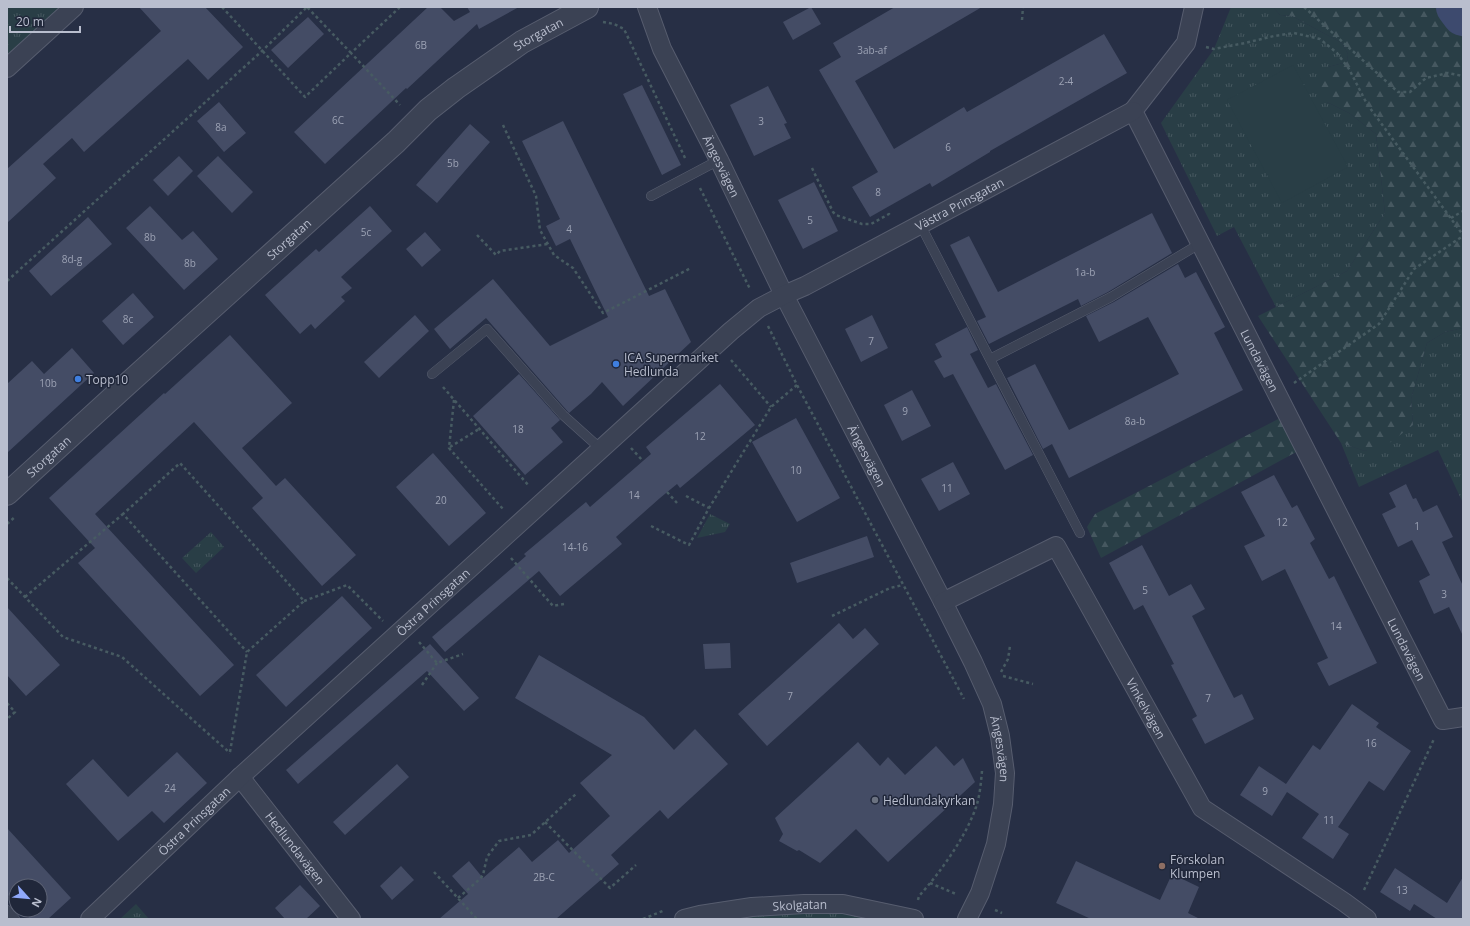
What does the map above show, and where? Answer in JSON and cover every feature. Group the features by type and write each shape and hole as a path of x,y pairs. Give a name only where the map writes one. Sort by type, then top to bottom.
{"street":[{"path":"7,68 74,7"},
{"name":"Ängesvägen","path":"646,7 662,49 719,160 784,295 943,602 992,704 1000,736 1005,773 1003,804 996,844 980,893 967,919"},
{"path":"1133,111 1186,43 1194,7"},
{"name":"Storgatan","path":"7,494 384,152 428,110 456,88 522,42 592,15"},
{"name":"Västra Prinsgatan","path":"784,295 805,286 1133,111"},
{"name":"Lundavägen","path":"1133,111 1443,720"},
{"name":"Östra Prinsgatan","path":"90,919 240,777 602,450 726,328 784,295"},
{"name":"Vinkelvägen","path":"943,602 1056,546 1202,808 1361,914"},
{"path":"1443,720 1463,717"},
{"name":"Hedlundavägen","path":"240,777 352,919"},
{"name":"Skolgatan","path":"684,919 752,907 804,904 843,904 914,919"}],"lane":[{"path":"651,196 719,160"},
{"path":"920,224 1080,533"},
{"path":"990,360 1111,297 1201,243"},
{"path":"432,374 487,329 562,415 602,450"},
{"path":"7,910 15,919"}],"path":[{"path":"222,7 305,97 399,8 398,7"},
{"path":"7,281 262,51 307,7 402,107"},
{"path":"1022,20 1023,7"},
{"path":"1304,7 1398,92 1410,92 1426,78 1448,73 1463,76"},
{"path":"592,15 602,22 614,24 624,29 693,174 797,385 968,705"},
{"path":"1186,43 1214,49 1294,33 1320,39 1337,53 1349,69 1367,104 1463,235 1414,270 1378,324 1278,395"},
{"path":"503,126 536,196 540,230 554,255 573,268 604,313 691,268"},
{"path":"812,168 836,214 862,224 871,224 890,214 900,235"},
{"path":"1451,218 1463,212"},
{"path":"477,235 496,255 500,251 548,244"},
{"path":"728,357 771,407"},
{"path":"651,526 689,545 709,508 771,407 797,385"},
{"path":"454,400 449,448 506,513"},
{"path":"449,448 479,429"},
{"path":"628,444 643,461"},
{"path":"25,597 123,514 180,463 304,601"},
{"path":"668,492 677,502"},
{"path":"686,496 709,508"},
{"path":"123,514 247,652"},
{"path":"508,555 553,606 564,604"},
{"path":"7,578 63,638 122,657 230,752 240,777"},
{"path":"832,616 890,588 903,584"},
{"path":"230,752 247,652 304,601 347,586 388,626"},
{"path":"415,638 436,663"},
{"path":"1010,646 1008,659 999,675 1033,684"},
{"path":"422,685 436,663 463,654"},
{"path":"7,703 15,712 7,719"},
{"path":"1361,914 1443,720"},
{"path":"914,919 919,896 941,869 968,825 977,804 982,768"},
{"path":"458,898 480,879 483,874 487,856 499,841 530,835 576,794"},
{"path":"545,822 610,888 636,865"},
{"path":"434,872 477,919"}],"green space":[{"path":"7,7 63,7 7,59"},
{"path":"1231,7 1273,7 1280,15 1292,16 1342,43 1348,54 1347,62 1328,67 1327,102 1349,113 1376,134 1385,213 1347,271 1276,307 1234,227 1217,236 1161,123 1214,49"},
{"path":"1273,7 1433,7 1463,39 1463,328 1445,332 1427,343 1411,399 1413,425 1391,442 1365,451 1341,443 1258,316 1347,271 1385,213 1376,134 1349,113 1327,102 1316,79 1328,67 1347,62 1348,54 1342,43 1292,16 1280,15"},
{"path":"1433,7 1463,7 1463,39"},
{"path":"1293,65 1348,167 1282,203 1227,100"},
{"path":"1463,328 1463,503 1438,450 1359,487 1341,443 1365,451 1413,425 1411,399 1427,343 1445,332"},
{"path":"1282,417 1300,450 1101,558 1087,527 1095,514"},
{"path":"710,514 730,524 725,532 697,538"},
{"path":"211,532 224,547 196,573 182,558"},
{"path":"136,904 149,919 120,919"},
{"path":"804,904 914,919 684,919"}],"building":[{"path":"139,7 205,7 243,47 208,80 188,59 84,152 72,138 43,164 56,178 7,223 7,169 161,31"},
{"path":"428,7 440,7 454,21 470,12 467,7 519,7 479,29 477,24 325,164 294,132"},
{"path":"811,7 821,24 793,40 783,22"},
{"path":"895,7 982,7 855,81 894,149 964,107 967,112 1104,34 1127,73 990,151 932,187 930,183 870,217 852,187 878,172 819,70 841,57 833,43"},
{"path":"308,17 324,34 288,68 271,50"},
{"path":"642,85 681,165 662,175 623,94"},
{"path":"768,86 787,123 784,124 791,138 754,156 730,105"},
{"path":"219,102 246,133 224,152 197,121"},
{"path":"563,121 649,296 665,289 691,342 623,406 602,382 591,394 569,413 486,318 450,349 434,329 493,279 550,346 608,317 570,239 556,246 546,226 560,219 522,141"},
{"path":"470,124 490,142 437,203 416,185"},
{"path":"179,156 193,171 168,196 153,180"},
{"path":"218,156 253,192 232,213 197,176"},
{"path":"814,182 838,231 803,249 778,200"},
{"path":"150,206 182,240 193,231 218,259 184,290 126,228"},
{"path":"370,206 392,231 341,277 352,288 341,297 345,301 315,329 311,324 300,334 265,295 316,249 319,252"},
{"path":"1152,213 1172,253 1108,292 1081,306 1078,299 989,344 977,321 986,317 950,245 969,236 998,292"},
{"path":"88,217 112,244 51,296 29,271"},
{"path":"425,232 441,250 422,267 406,249"},
{"path":"1178,264 1185,278 1196,272 1225,327 1214,333 1243,390 1069,478 1052,444 1043,449 1007,378 1035,364 1069,430 1179,374 1148,317 1099,342 1086,316 1114,302"},
{"path":"133,293 154,317 123,345 102,321"},
{"path":"415,315 429,331 379,378 364,362"},
{"path":"872,315 888,348 861,362 845,329"},
{"path":"967,327 978,350 970,354 988,388 996,384 1033,455 1005,470 953,374 944,378 934,361 942,357 935,344"},
{"path":"230,335 292,403 242,448 276,486 285,478 356,555 322,586 252,508 263,498 194,422 95,514 234,665 200,696 78,563 95,548 49,498"},
{"path":"72,348 94,373 7,453 7,384 32,361 44,374"},
{"path":"519,374 560,420 551,428 563,442 525,475 473,416"},
{"path":"720,384 755,425 680,488 677,484 660,498 616,537 622,544 560,596 539,571 445,652 432,637 526,556 524,554 586,502 590,507 651,454 646,447"},
{"path":"912,390 931,426 902,441 884,405"},
{"path":"796,418 840,498 797,522 752,442"},
{"path":"433,453 486,513 449,546 396,487"},
{"path":"953,462 970,494 939,511 921,479"},
{"path":"1274,475 1292,508 1297,505 1315,539 1310,543 1329,579 1334,576 1377,663 1329,686 1317,663 1328,658 1285,569 1262,581 1244,546 1265,536 1241,492"},
{"path":"1406,484 1413,499 1416,498 1423,512 1437,505 1453,537 1442,542 1463,586 1463,636 1449,607 1434,614 1419,581 1430,575 1412,540 1398,547 1382,514 1396,507 1389,493"},
{"path":"867,536 874,557 797,583 790,563"},
{"path":"1142,545 1169,596 1191,584 1205,609 1192,616 1234,698 1242,694 1254,719 1205,744 1192,719 1197,716 1171,665 1174,664 1143,605 1134,610 1109,563"},
{"path":"342,596 372,628 286,707 256,675"},
{"path":"7,607 60,665 26,696 7,675"},
{"path":"839,623 853,639 865,628 879,644 767,746 738,714"},
{"path":"730,643 731,668 705,669 703,644"},
{"path":"430,644 479,698 464,711 427,671 298,784 286,770"},
{"path":"539,655 644,717 674,750 695,729 728,764 668,819 660,810 611,855 619,864 556,919 439,919 468,894 452,876 469,861 483,878 519,847 532,862 558,840 569,853 610,816 580,783 612,755 515,698"},
{"path":"1352,704 1379,723 1376,727 1411,751 1384,791 1369,781 1338,827 1349,834 1333,859 1302,838 1319,814 1287,792 1272,816 1240,795 1259,766 1286,784 1313,745 1320,750"},
{"name":"Hedlundakyrkan","path":"858,742 880,766 888,757 905,775 936,746 954,766 963,758 975,782 888,862 856,829 820,863 799,850 797,851 779,841 783,834 775,818"},
{"path":"177,752 207,783 164,823 152,811 118,841 66,784 93,759 128,797"},
{"path":"397,764 409,777 345,835 333,822"},
{"path":"7,828 71,898 48,919 30,919 29,918 48,918 48,878 8,878 8,895"},
{"path":"1076,861 1160,900 1172,874 1199,887 1188,913 1200,919 1091,919 1056,903"},
{"path":"401,866 414,880 392,900 380,886"},
{"path":"1395,868 1447,903 1463,877 1463,919 1437,919 1414,904 1410,911 1380,892"},
{"path":"300,885 320,906 306,919 285,919 275,908"}],"waterway":[{"path":"1457,7 1463,15"}],"place":[{"name":"ICA Supermarket Hedlunda","path":"616,364"},
{"name":"Topp10","path":"78,379"},
{"name":"Hedlundakyrkan","path":"875,800"},
{"name":"Förskolan Klumpen","path":"1162,866"}]}
